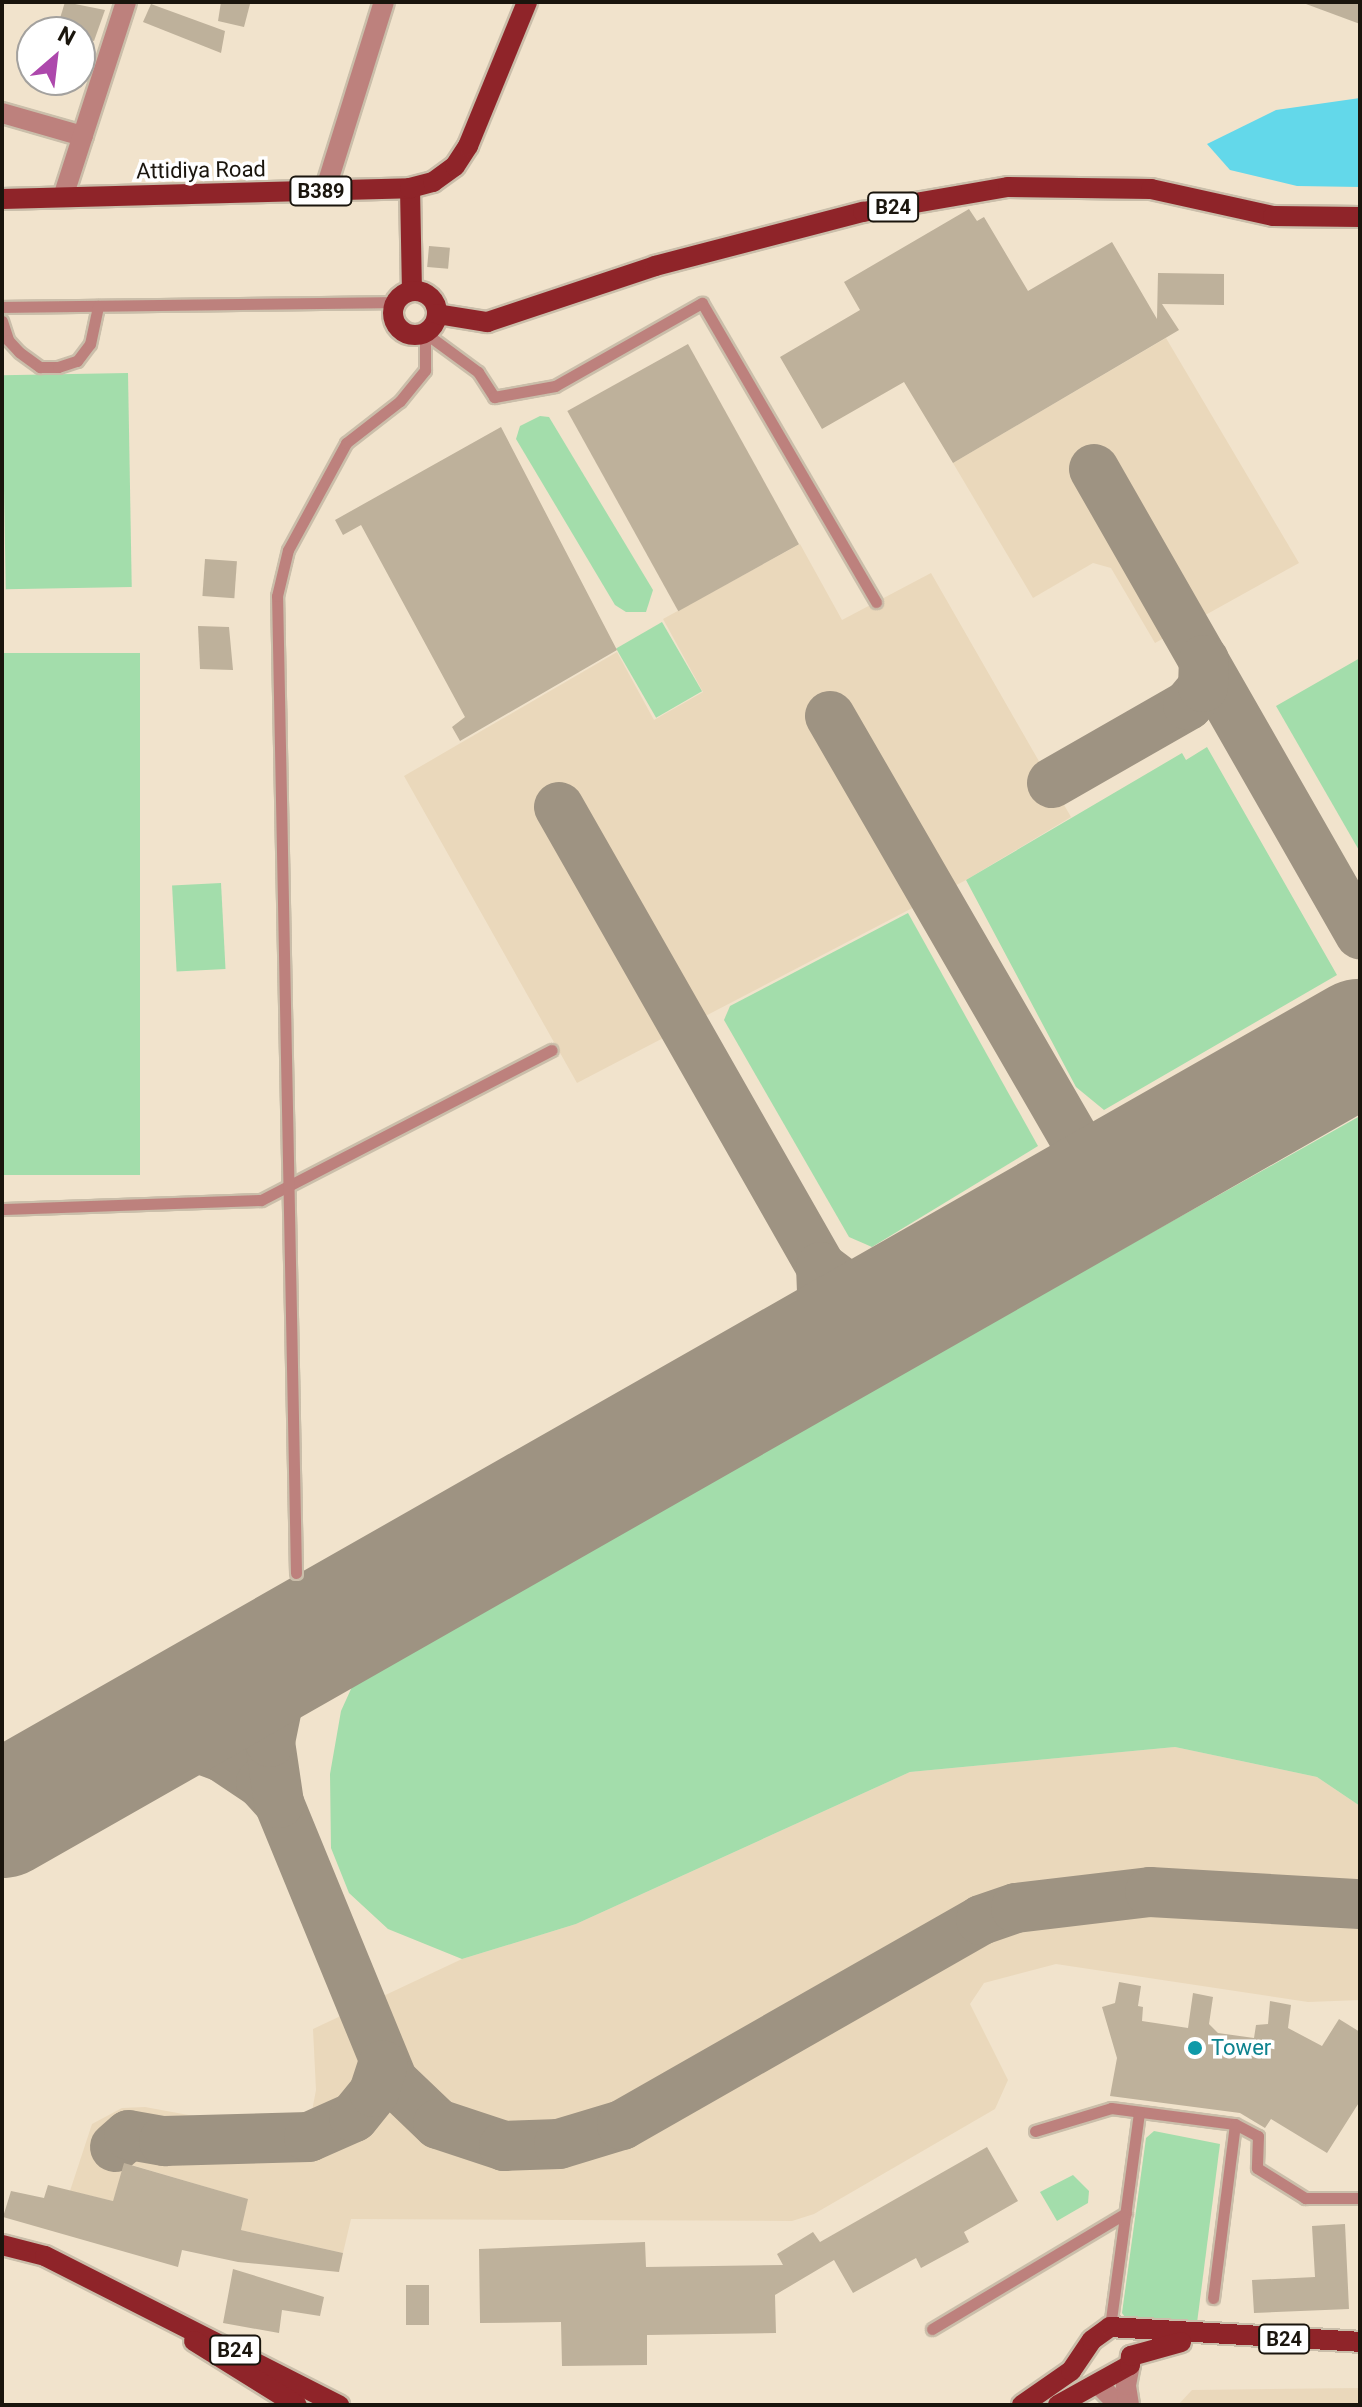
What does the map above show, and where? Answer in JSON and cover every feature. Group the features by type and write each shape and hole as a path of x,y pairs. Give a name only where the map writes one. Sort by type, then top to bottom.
{"main road":[{"name":"Attidiya Road","path":"2,199 410,188 448,171 468,146 527,2"},
{"name":"B24","path":"437,314 487,322 715,251 863,212 1008,187 1151,189 1273,216 1360,217"},
{"path":"404,297 432,299 437,314 425,333 402,331 393,317 404,297 410,188"},
{"name":"B24","path":"2,2245 45,2256 339,2405"},
{"name":"B24","path":"131,2298 297,2405"},
{"path":"1022,2405 1071,2371 1092,2340 1110,2327"},
{"name":"B24","path":"1110,2327 1209,2337 1360,2342"},
{"name":"B24","path":"1058,2405 1085,2386 1098,2384 1130,2365 1131,2356 1209,2337"}],"street":[{"path":"63,197 126,2"},
{"path":"325,191 384,2"},
{"path":"2,113 83,136"},
{"path":"1129,2405 1130,2365"},
{"path":"1098,2384 1119,2405"}],"lane":[{"path":"2,307 404,297"},
{"path":"425,333 478,372 494,397 555,386 702,303 876,602"},
{"path":"2,321 8,340 19,352 40,367 58,367 77,361 90,344 98,306"},
{"path":"296,1573 286,1186 277,596 288,550 346,443 400,401 425,370 425,333"},
{"path":"2,1209 261,1200 552,1050"},
{"path":"1035,2131 1111,2108 1235,2124 1258,2136 1257,2168 1305,2198 1360,2198"},
{"path":"1110,2327 1139,2112"},
{"path":"1213,2298 1235,2124"},
{"path":"932,2329 1126,2213"}],"shaded area":[{"path":"1166,338 1299,563 1155,643 1111,568 1093,563 1033,598 953,463"},
{"path":"800,544 842,620 931,573 1071,817 966,880 577,1083 404,776 617,652 654,720 703,692 663,619"},
{"path":"1175,1747 1317,1777 1360,1806 1360,2000 1308,2002 1056,1964 984,1983 970,2004 1008,2080 995,2109 814,2214 792,2221 351,2219 343,2253 241,2230 247,2199 125,2163 113,2201 70,2191 92,2124 122,2108 145,2107 307,2137 316,2090 313,2029 462,1959 576,1924 910,1772"},
{"path":"1360,2388 1360,2405 1178,2405 1192,2390"}],"green space":[{"path":"128,373 132,587 6,589 2,375"},
{"path":"540,416 549,417 653,590 646,612 626,612 615,605 516,439 520,426"},
{"path":"662,622 702,691 656,718 616,648"},
{"path":"2,653 140,653 140,1175 2,1175"},
{"path":"1360,658 1360,852 1276,706"},
{"path":"1207,747 1337,975 1104,1110 1076,1087 966,880 1182,753 1186,760"},
{"path":"221,883 226,969 177,971 172,886"},
{"path":"908,913 1038,1146 872,1247 849,1237 724,1020 730,1006"},
{"path":"1360,1116 1360,1806 1317,1777 1175,1747 910,1772 576,1924 462,1959 388,1929 349,1893 331,1848 330,1774 341,1711 356,1678"},
{"path":"1154,2131 1220,2144 1197,2323 1127,2320 1122,2313 1146,2138"},
{"path":"1073,2175 1089,2191 1088,2203 1057,2221 1040,2192"}],"water":[{"path":"1360,98 1360,187 1297,186 1230,170 1207,144 1276,110"}],"building":[{"path":"65,2 105,10 96,35 96,16 61,16"},
{"path":"221,2 250,4 244,27 218,21"},
{"path":"1306,2 1360,2 1360,24 1306,4"},
{"path":"151,4 225,31 221,53 143,22"},
{"path":"969,209 977,221 984,217 1028,291 1112,242 1157,319 1158,273 1224,274 1224,305 1162,304 1179,330 953,463 904,382 822,429 780,357 860,310 844,282"},
{"path":"429,246 450,248 448,269 427,267"},
{"path":"688,344 799,544 678,611 567,411"},
{"path":"501,427 617,650 460,741 452,727 465,717 361,525 343,535 335,520"},
{"path":"205,559 237,561 234,598 202,596"},
{"path":"198,626 229,627 233,670 200,669"},
{"path":"1119,1982 1141,1986 1138,2006 1143,2007 1142,2021 1188,2028 1193,1993 1213,1997 1209,2024 1218,2033 1254,2038 1256,2025 1268,2024 1270,2001 1291,2005 1288,2028 1322,2046 1339,2019 1360,2032 1360,2101 1327,2153 1271,2119 1265,2128 1240,2113 1110,2096 1117,2058 1102,2007 1115,2003"},
{"path":"987,2147 1018,2201 964,2232 969,2242 921,2268 916,2258 853,2293 834,2260 775,2295 776,2333 647,2335 647,2365 562,2366 561,2322 480,2323 479,2249 645,2242 646,2267 783,2265 777,2254 813,2232 820,2242"},
{"path":"124,2163 248,2199 241,2230 343,2253 339,2272 238,2262 182,2250 178,2267 3,2217 11,2191 44,2198 48,2185 113,2201"},
{"path":"1345,2224 1349,2309 1254,2313 1252,2280 1315,2277 1312,2226"},
{"path":"233,2269 324,2297 320,2316 282,2310 279,2333 223,2323"},
{"path":"406,2285 429,2285 429,2325 406,2325"}],"taxiway":[{"path":"1094,469 1360,934"},
{"path":"1052,783 1188,705 1203,687 1204,660"},
{"path":"830,716 1103,1188"},
{"path":"559,807 821,1267 857,1294 885,1299 923,1291"},
{"path":"784,1370 812,1340 823,1318 821,1267"},
{"path":"279,1803 270,1742 279,1698 307,1653 343,1621"},
{"path":"97,1761 154,1742 179,1741 222,1757 261,1783 279,1803 393,2081 438,2124 504,2146 559,2144 622,2125 981,1920 1016,1908 1150,1892 1360,1904"},
{"path":"115,2147 129,2135 164,2141 309,2137 354,2117 374,2092 383,2065"}],"runway":[{"path":"2,1815 1360,1042"}],"place":[{"name":"Tower","path":"1195,2048"}]}
